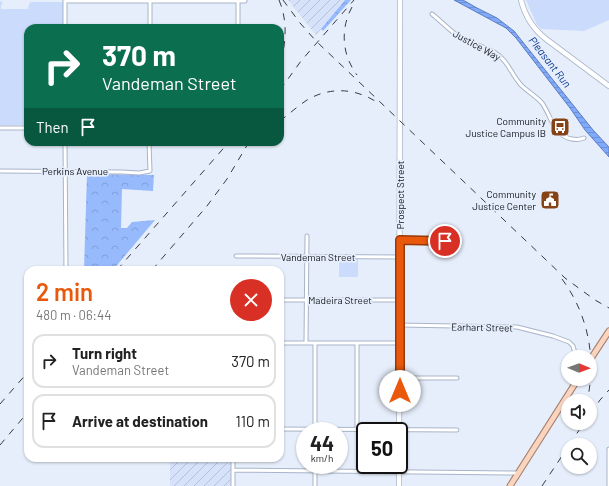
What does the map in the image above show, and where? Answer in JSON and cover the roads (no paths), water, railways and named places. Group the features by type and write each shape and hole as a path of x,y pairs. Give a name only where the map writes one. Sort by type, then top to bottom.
{"main road":[{"name":"Prospect Street","path":"400,0 400,422"},
{"path":"521,0 526,15 537,32 609,86"},
{"path":"597,350 609,331"},
{"path":"510,486 574,386"},
{"name":"Prospect Street","path":"399,486 400,474"}],"street":[{"path":"65,24 65,0 245,1"},
{"path":"150,1 150,24"},
{"path":"238,1 238,24"},
{"name":"Justice Way","path":"432,14 458,37 489,49 505,60 522,86 537,97 557,131 562,136 579,140 584,138"},
{"path":"0,128 24,128"},
{"path":"65,146 66,266"},
{"name":"Perkins Avenue","path":"0,171 139,173 150,171 150,146"},
{"path":"306,343 307,236"},
{"path":"400,240 445,241"},
{"name":"Vandeman Street","path":"236,256 400,257"},
{"name":"Madeira Street","path":"284,300 400,300"},
{"name":"Earhart Street","path":"400,325 517,327 553,336 569,342 573,346 574,350"},
{"path":"284,343 400,343"},
{"path":"315,343 315,422"},
{"path":"357,343 357,422"},
{"path":"399,378 457,378"},
{"path":"284,429 296,429"},
{"path":"408,430 457,430"},
{"path":"609,449 609,486"},
{"path":"233,462 233,486"},
{"path":"233,470 296,471"},
{"path":"408,471 518,473"},
{"path":"315,474 315,486"}],"railway":[{"path":"279,0 285,24 284,49"},
{"path":"283,0 316,41 565,278 595,300 609,308"},
{"path":"284,84 301,61 354,0"},
{"path":"352,7 348,15 344,33 344,42 348,59 357,75"},
{"path":"284,118 307,100 333,91 359,94 375,101"},
{"path":"120,266 226,146"},
{"path":"155,266 207,206 227,179 247,146"},
{"path":"562,279 578,307 588,337 591,369 588,394"},
{"path":"0,404 24,377"},
{"path":"597,404 609,390"},
{"path":"0,445 24,417"},
{"path":"574,438 579,430"},
{"path":"542,486 561,458"}],"place":[{"name":"Community Justice Campus IB","path":"560,127"},
{"name":"Community Justice Center","path":"550,200"}],"water label":[{"name":"Pleasant Run","path":"550,62"}]}
